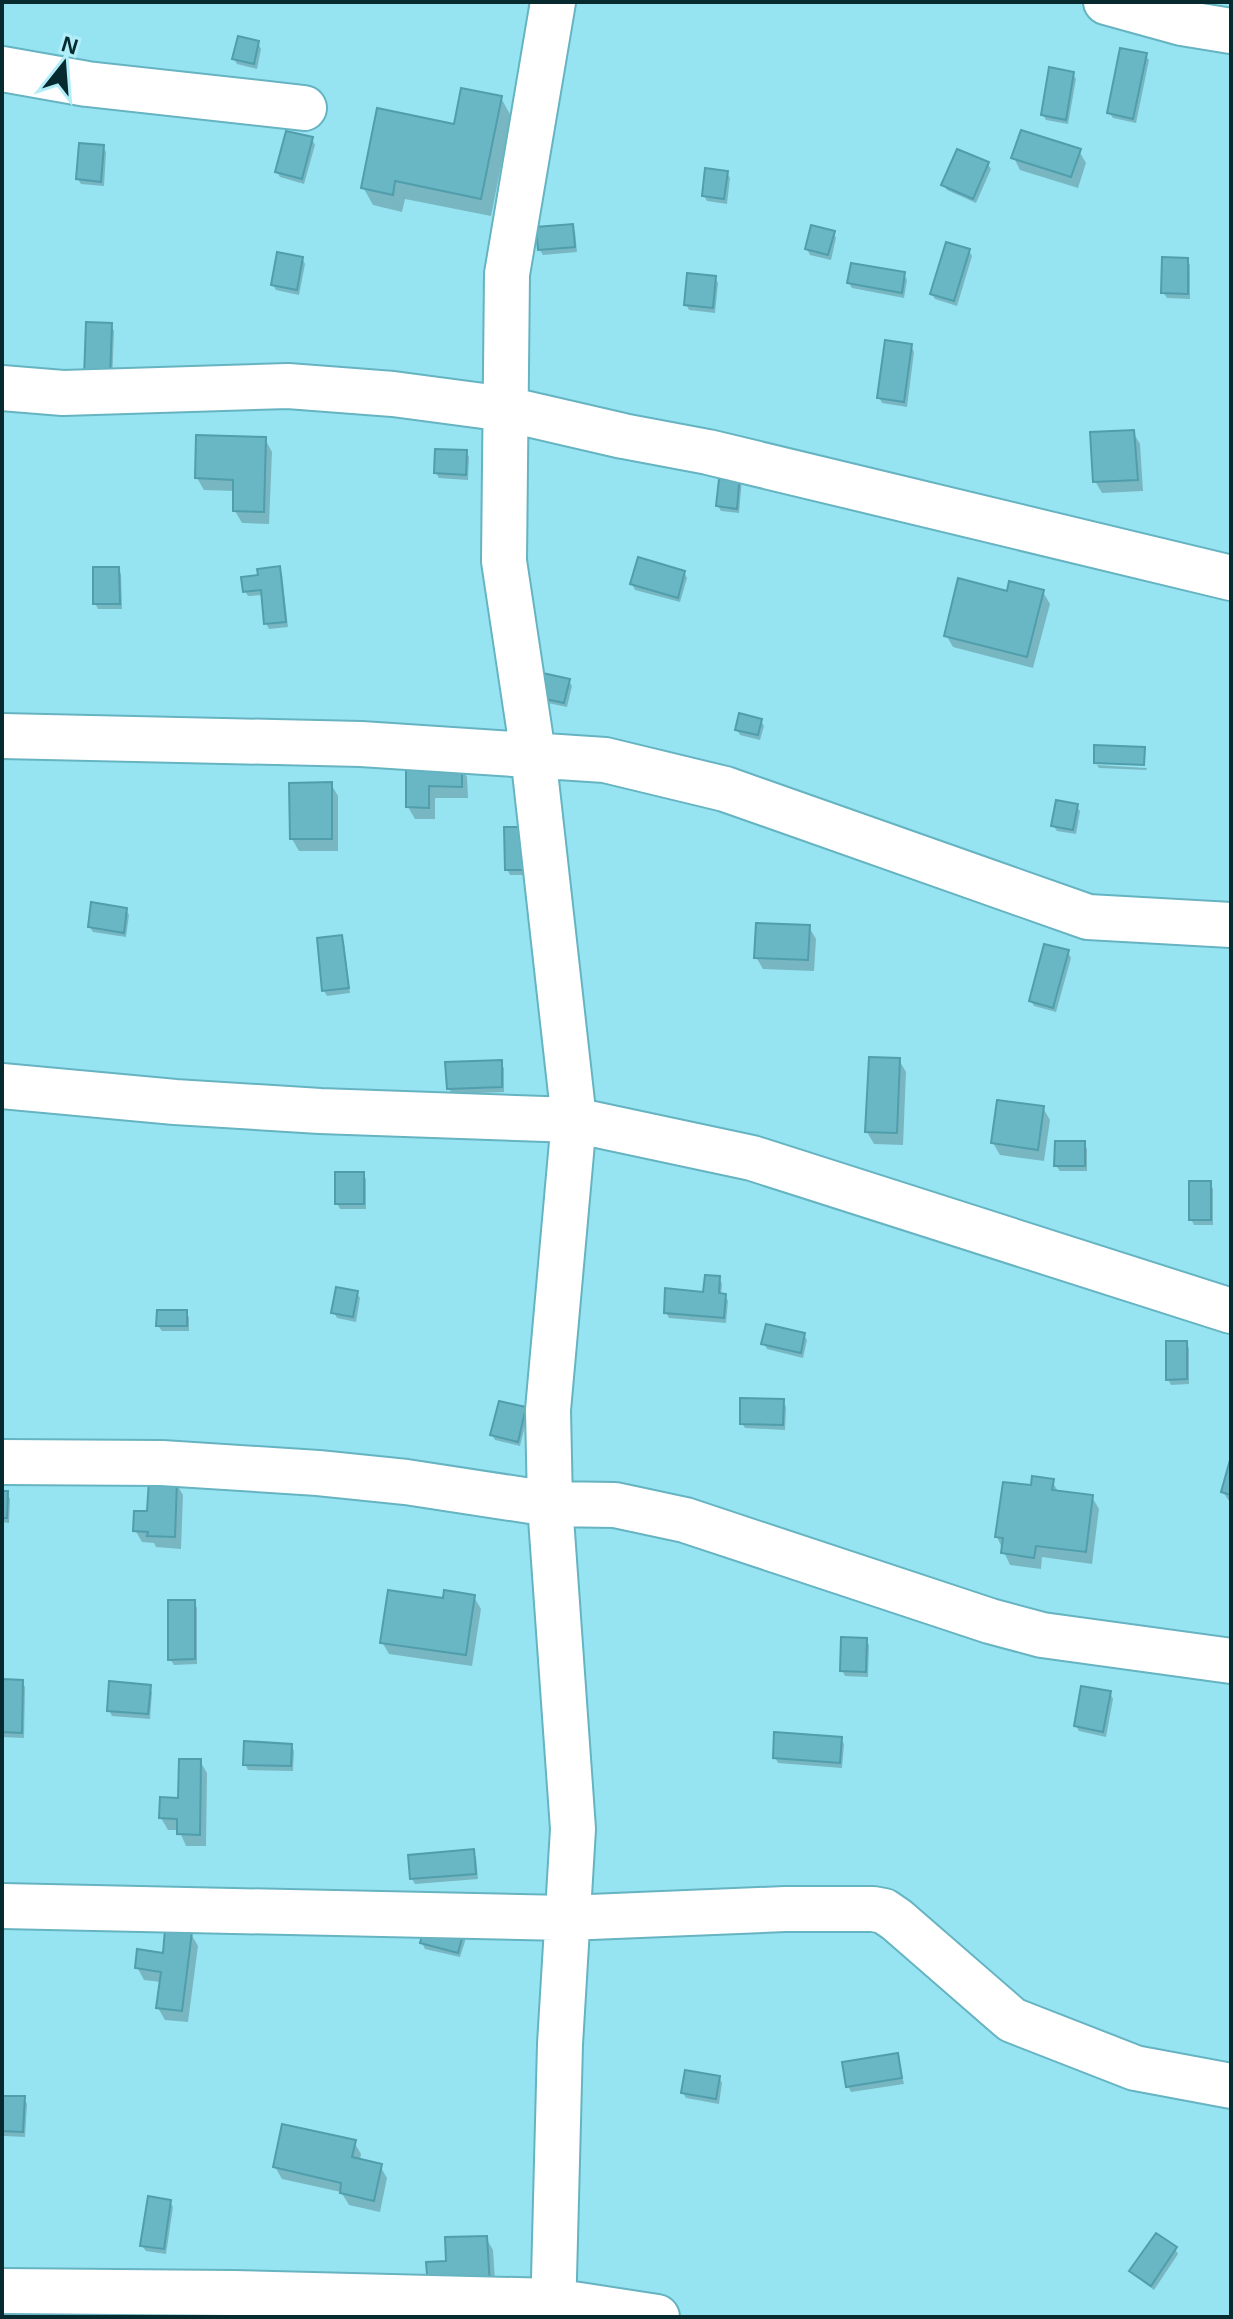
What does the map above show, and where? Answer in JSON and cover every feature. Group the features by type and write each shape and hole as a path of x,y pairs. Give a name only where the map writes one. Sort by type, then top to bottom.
{"street":[{"path":"553,2 507,274 504,561 533,754 574,1120 548,1410 550,1504 573,1829 560,2044 553,2309"},
{"path":"1106,2 1182,23 1231,31"},
{"path":"2,69 87,84 304,108"},
{"path":"2,388 63,393 288,386 393,394 506,409 723,456 1231,578"},
{"path":"2,736 361,744 605,760 725,789 1088,917 1231,925"},
{"path":"2,1086 320,1111 574,1120 752,1158 1231,1311"},
{"path":"2,1462 162,1463 318,1473 406,1482 550,1504 615,1505 685,1520 1042,1635 1231,1661"},
{"path":"2,1906 566,1918 785,1909 884,1911 1012,2020 1135,2068 1231,2086"},
{"path":"2,2291 233,2293 657,2317"}],"building":[{"path":"238,36 259,41 254,64 232,59"},
{"path":"1120,48 1147,53 1133,119 1107,113"},
{"path":"1049,67 1074,72 1066,120 1041,115"},
{"path":"461,88 502,96 481,199 395,181 393,195 361,188 377,108 454,124"},
{"path":"1021,130 1081,149 1071,177 1011,158"},
{"path":"286,131 313,137 302,179 275,172"},
{"path":"79,143 104,145 101,182 76,179"},
{"path":"957,149 989,162 973,199 941,185"},
{"path":"705,168 728,171 724,199 702,196"},
{"path":"573,224 575,247 538,250 536,227"},
{"path":"811,225 835,231 828,255 805,249"},
{"path":"946,242 970,249 954,301 930,294"},
{"path":"277,252 303,257 297,290 271,285"},
{"path":"1162,257 1188,258 1188,294 1161,293"},
{"path":"851,263 905,272 902,293 847,283"},
{"path":"687,273 716,276 713,308 684,305"},
{"path":"86,322 112,323 110,378 84,377"},
{"path":"885,340 912,344 904,402 877,398"},
{"path":"1134,430 1138,480 1093,482 1090,432"},
{"path":"196,435 266,437 264,512 233,511 233,480 195,478"},
{"path":"435,449 467,450 466,475 434,473"},
{"path":"720,470 740,472 737,509 716,506"},
{"path":"638,557 685,571 678,598 630,584"},
{"path":"280,566 286,622 264,624 261,590 243,592 241,577 258,575 257,569"},
{"path":"93,567 119,567 120,604 93,604"},
{"path":"958,578 1007,591 1009,581 1044,590 1027,657 944,636"},
{"path":"538,672 570,679 564,703 532,696"},
{"path":"739,713 762,719 758,735 735,730"},
{"path":"1094,745 1145,747 1144,765 1094,763"},
{"path":"406,762 462,763 462,787 429,786 429,808 406,807"},
{"path":"332,782 332,839 290,839 289,783"},
{"path":"1056,800 1078,804 1073,830 1051,826"},
{"path":"504,827 529,827 530,870 505,870"},
{"path":"91,902 127,908 124,933 88,927"},
{"path":"756,923 810,925 808,960 754,958"},
{"path":"342,935 349,988 322,991 317,938"},
{"path":"1044,944 1069,950 1053,1008 1029,1001"},
{"path":"869,1057 900,1058 897,1133 865,1132"},
{"path":"502,1060 502,1087 447,1089 445,1062"},
{"path":"997,1100 1044,1106 1038,1150 991,1143"},
{"path":"1055,1141 1085,1141 1085,1166 1054,1166"},
{"path":"335,1172 364,1172 364,1204 335,1204"},
{"path":"1189,1181 1211,1181 1211,1220 1189,1220"},
{"path":"705,1275 720,1276 719,1293 726,1294 724,1318 664,1313 665,1288 703,1292"},
{"path":"336,1287 358,1291 353,1317 331,1313"},
{"path":"157,1310 187,1310 187,1326 156,1326"},
{"path":"766,1324 805,1333 801,1353 761,1344"},
{"path":"1166,1341 1187,1341 1187,1379 1166,1380"},
{"path":"740,1398 784,1399 783,1425 740,1424"},
{"path":"499,1401 526,1407 518,1442 490,1435"},
{"path":"1231,1461 1231,1495 1221,1492"},
{"path":"1032,1476 1054,1479 1052,1490 1093,1495 1086,1552 1036,1546 1034,1558 1001,1553 1003,1538 995,1537 1003,1482 1031,1485"},
{"path":"149,1480 177,1481 175,1537 147,1536 148,1532 133,1531 134,1511 147,1511"},
{"path":"2,1491 8,1491 7,1518 2,1518"},
{"path":"388,1590 443,1598 444,1590 475,1595 466,1655 380,1643"},
{"path":"168,1600 195,1600 195,1659 168,1660"},
{"path":"841,1637 867,1638 866,1672 840,1671"},
{"path":"2,1679 23,1680 22,1733 2,1732"},
{"path":"109,1681 151,1685 148,1714 107,1711"},
{"path":"1081,1686 1111,1691 1103,1732 1074,1726"},
{"path":"774,1732 842,1737 840,1763 773,1758"},
{"path":"244,1741 292,1744 291,1766 243,1765"},
{"path":"179,1759 201,1759 200,1835 177,1834 177,1819 159,1818 160,1797 178,1798"},
{"path":"474,1849 476,1874 410,1879 408,1855"},
{"path":"426,1921 464,1931 458,1953 420,1943"},
{"path":"165,1929 192,1932 182,2011 156,2008 161,1972 135,1968 137,1949 163,1953"},
{"path":"898,2053 902,2078 846,2087 842,2062"},
{"path":"685,2070 720,2076 716,2099 681,2093"},
{"path":"2,2096 25,2096 23,2132 2,2131"},
{"path":"282,2124 356,2140 352,2157 382,2164 374,2201 340,2193 341,2183 273,2167"},
{"path":"148,2196 171,2200 164,2249 140,2246"},
{"path":"1156,2233 1177,2247 1151,2286 1129,2271"},
{"path":"487,2236 490,2285 428,2288 426,2262 446,2261 445,2237"}]}
